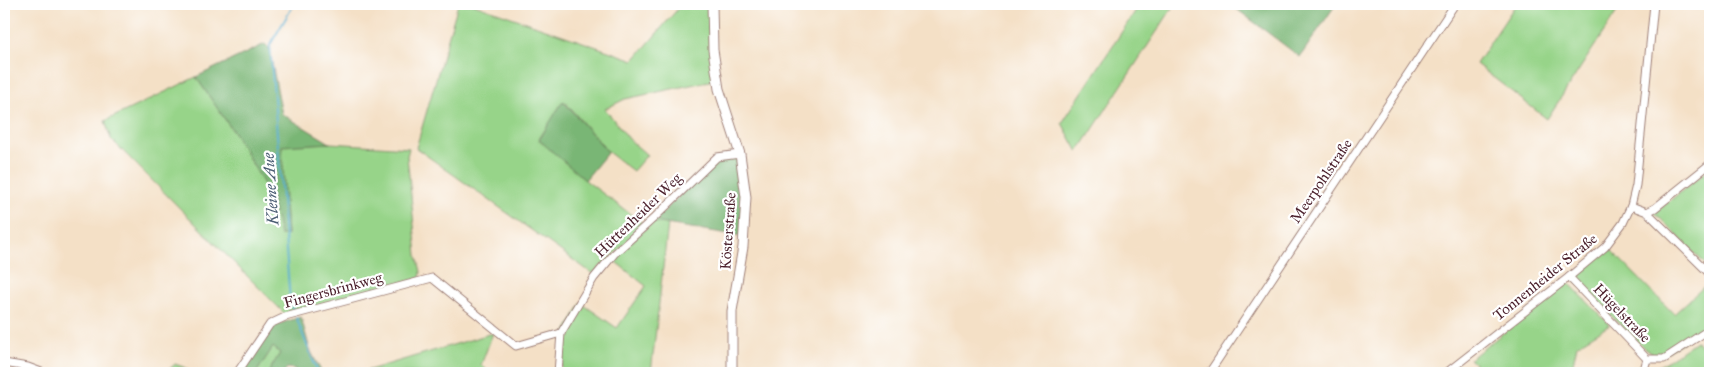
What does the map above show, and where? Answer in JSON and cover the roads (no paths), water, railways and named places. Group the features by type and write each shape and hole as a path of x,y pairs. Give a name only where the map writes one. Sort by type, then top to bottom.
{"main road":[{"name":"Kösterstraße","path":"712,4 713,50 719,89 740,154 746,196 743,247 732,311 732,373"}],"street":[{"name":"Meerpohlstraße","path":"1210,373 1455,4"},
{"name":"Tonnenheider Straße","path":"1446,373 1569,277 1605,246 1623,223 1632,206 1636,186 1654,4"},
{"name":"Hüttenheider Weg","path":"558,373 561,333 594,278 614,254 717,157 740,154"},
{"path":"1647,212 1655,208 1710,164"},
{"path":"1632,206 1647,212 1710,274"},
{"name":"Hügelstraße","path":"1569,277 1647,359 1664,359 1710,328"},
{"name":"Fingersbrinkweg","path":"237,373 270,324 295,314 432,278 516,346 561,333"},
{"path":"1643,373 1647,359"},
{"path":"4,363 28,367 44,373"}],"waterway":[{"name":"Kleine Aue","path":"294,4 270,45 290,301 294,313"},
{"name":"Kleine Aue","path":"296,317 318,373"}]}
